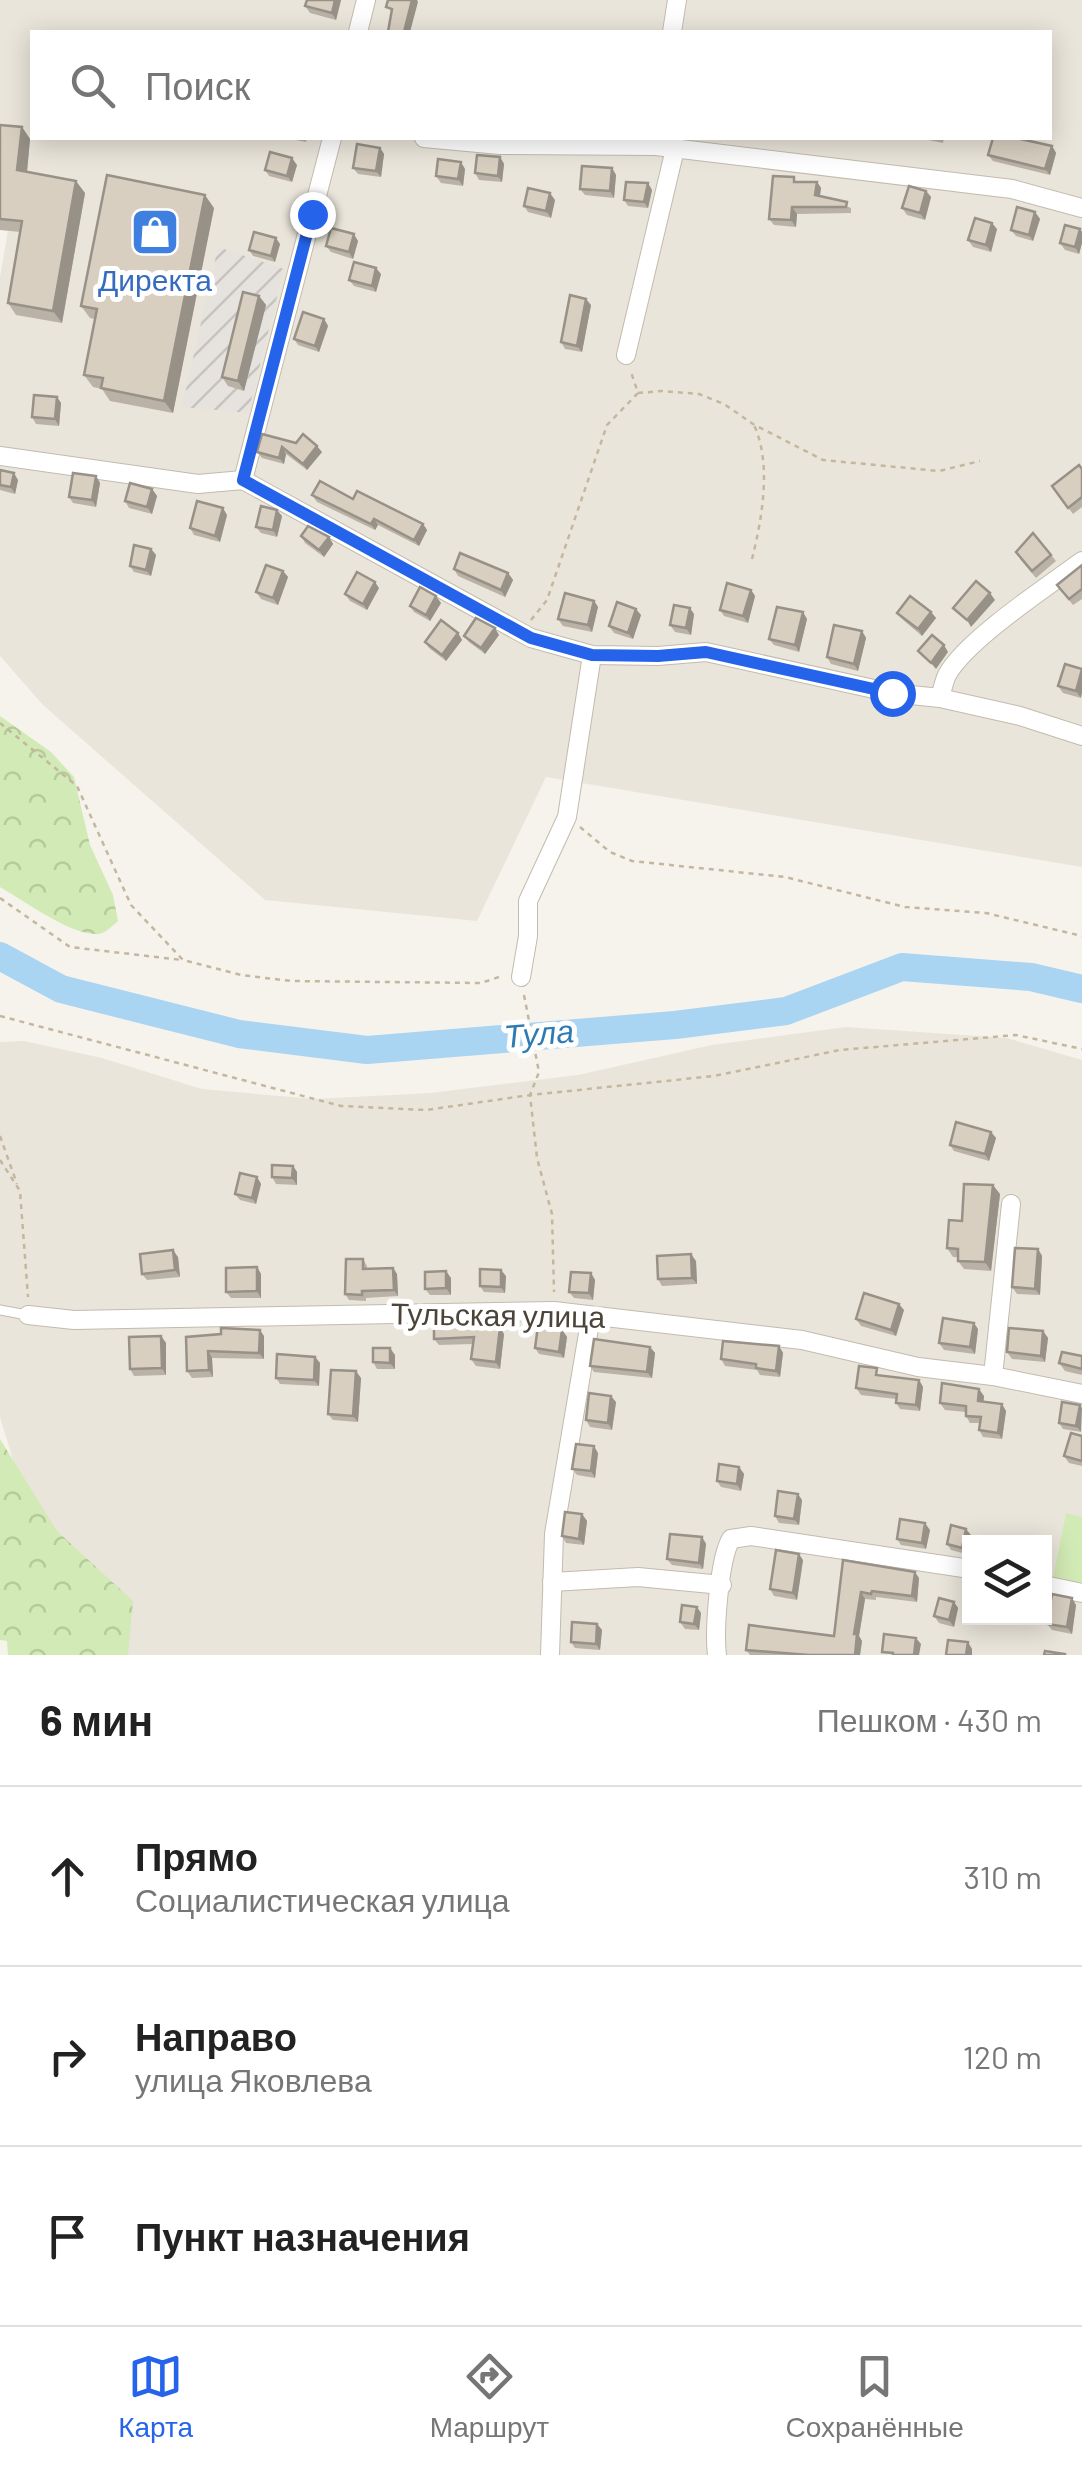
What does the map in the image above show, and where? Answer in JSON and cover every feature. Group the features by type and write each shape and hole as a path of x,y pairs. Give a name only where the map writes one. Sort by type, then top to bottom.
{"street":[{"path":"358,30 366,0"},
{"path":"672,30 677,0"},
{"path":"243,480 331,140"},
{"path":"446,140 500,145 663,144 1012,189 1082,208"},
{"path":"626,354 663,144"},
{"path":"0,456 198,484 243,480 521,633 592,655 706,652 892,693 940,698 1020,716 1082,736"},
{"path":"940,698 947,675 960,658 997,624 1082,561"},
{"path":"521,977 528,936 528,900 567,817 592,655"},
{"path":"993,1376 1010,1204"},
{"name":"Тульская улица","path":"28,1315 74,1320 554,1312 802,1340 918,1367 993,1376 1082,1394"},
{"path":"550,1655 554,1534 590,1316"},
{"path":"717,1655 727,1545 739,1536 962,1567"},
{"path":"552,1582 638,1577 722,1585"},
{"path":"1052,1587 1082,1593"}],"lane":[{"path":"0,1310 28,1315"}],"path":[{"path":"626,354 638,392"},
{"path":"521,633 547,600 606,426 638,392 699,394 823,460 939,471 980,462"},
{"path":"752,559 760,528 762,492 761,441 753,424"},
{"path":"0,723 77,786 131,906 183,960"},
{"path":"567,817 610,852 632,861 785,877 904,907 986,913 1082,936"},
{"path":"0,898 70,948 183,960 241,975 291,981 481,982 504,976 521,977"},
{"path":"525,998 539,1072 530,1095 537,1158 552,1214 554,1312"},
{"path":"0,1016 341,1106 426,1110 714,1076 840,1050 1016,1035 1082,1050"},
{"path":"0,1136 20,1190 28,1315"},
{"path":"0,1160 20,1190"}],"shaded area":[{"path":"0,0 1082,0 1082,867 546,777 477,921 265,900 43,705 0,656 0,277 18,172 0,125"},
{"path":"218,247 284,269 248,413 182,407"},
{"path":"846,1027 1007,1038 1082,1060 1082,1655 41,1655 38,1542 0,1417 0,1042 24,1041 102,1058 202,1089 314,1099 430,1093 578,1075 712,1045"}],"green space":[{"path":"0,716 51,752 74,777 90,845 113,895 118,921 103,933 74,929 0,887"},
{"path":"0,1439 57,1531 133,1601 128,1655 8,1655 7,1641 0,1640"},
{"path":"1066,1513 1082,1517 1082,1584 1053,1578"}],"building":[{"path":"307,0 335,0 332,13 305,6"},
{"path":"388,0 412,0 404,30 388,30 392,9 386,7"},
{"path":"0,125 22,127 17,170 76,181 53,311 8,303 22,221 0,219"},
{"path":"992,140 1025,140 1052,146 1045,169 988,155"},
{"path":"357,144 380,148 376,171 353,168"},
{"path":"270,152 292,158 287,176 265,170"},
{"path":"477,155 500,157 498,176 475,173"},
{"path":"438,159 461,162 458,179 436,176"},
{"path":"582,166 612,168 610,191 580,189"},
{"path":"107,175 205,195 164,401 101,388 103,378 84,375 97,309 81,306"},
{"path":"773,176 794,177 794,182 817,182 815,195 847,202 846,207 792,207 791,220 769,219"},
{"path":"626,182 648,183 644,202 624,200"},
{"path":"909,186 926,191 920,213 902,208"},
{"path":"528,188 550,193 546,211 524,206"},
{"path":"1017,207 1035,212 1029,235 1011,230"},
{"path":"975,218 992,223 986,245 968,240"},
{"path":"1065,225 1080,229 1075,247 1060,243"},
{"path":"331,228 354,234 349,252 326,246"},
{"path":"254,232 276,238 271,256 249,250"},
{"path":"354,262 376,268 372,286 349,280"},
{"path":"243,292 259,296 238,381 222,377"},
{"path":"570,295 586,299 577,346 561,342"},
{"path":"303,312 324,319 315,346 294,339"},
{"path":"34,395 57,397 55,419 32,417"},
{"path":"262,434 296,443 303,434 317,446 303,464 282,447 279,458 257,452"},
{"path":"1079,465 1082,497 1068,508 1052,486"},
{"path":"0,470 14,473 11,487 0,485"},
{"path":"73,473 96,476 92,500 69,497"},
{"path":"320,481 353,499 357,491 423,524 414,540 374,519 371,524 312,495"},
{"path":"130,483 152,489 147,507 125,501"},
{"path":"197,501 223,508 215,536 190,528"},
{"path":"261,506 277,510 273,530 256,527"},
{"path":"308,526 329,537 319,550 301,536"},
{"path":"1033,533 1051,555 1032,571 1016,552"},
{"path":"134,545 151,549 146,570 130,566"},
{"path":"460,553 508,573 501,590 454,569"},
{"path":"266,565 283,571 273,598 256,592"},
{"path":"1082,565 1082,589 1069,599 1057,585"},
{"path":"357,572 375,582 363,604 345,594"},
{"path":"976,581 990,593 967,620 953,608"},
{"path":"727,583 751,590 743,616 720,610"},
{"path":"420,587 436,596 426,615 410,606"},
{"path":"565,593 594,601 588,625 558,619"},
{"path":"910,596 931,612 918,629 897,613"},
{"path":"617,602 636,609 628,633 609,626"},
{"path":"674,605 690,608 686,628 670,625"},
{"path":"777,607 803,612 795,645 769,639"},
{"path":"476,618 495,628 481,648 464,636"},
{"path":"441,620 458,633 442,655 425,642"},
{"path":"834,625 862,631 854,664 827,657"},
{"path":"932,635 944,645 931,663 918,651"},
{"path":"1065,664 1082,669 1076,691 1058,686"},
{"path":"956,1122 991,1132 985,1154 950,1145"},
{"path":"272,1165 293,1166 292,1178 272,1177"},
{"path":"240,1173 257,1177 252,1198 235,1194"},
{"path":"964,1184 993,1185 985,1262 958,1261 958,1249 947,1248 949,1220 962,1221"},
{"path":"1015,1248 1038,1249 1035,1289 1012,1287"},
{"path":"173,1250 175,1270 142,1274 140,1254"},
{"path":"691,1254 692,1278 658,1279 657,1256"},
{"path":"346,1259 363,1259 363,1269 393,1268 394,1290 345,1294"},
{"path":"257,1267 257,1291 226,1292 226,1268"},
{"path":"480,1269 501,1270 501,1287 480,1286"},
{"path":"446,1271 446,1288 425,1289 425,1272"},
{"path":"571,1272 591,1273 589,1293 569,1292"},
{"path":"864,1293 899,1304 891,1330 856,1319"},
{"path":"943,1318 974,1323 970,1347 939,1343"},
{"path":"434,1319 459,1319 500,1327 496,1362 471,1359 474,1337 434,1339"},
{"path":"538,1326 562,1330 559,1352 535,1348"},
{"path":"221,1328 260,1330 259,1353 208,1351 209,1370 187,1371 186,1337 221,1334"},
{"path":"1009,1328 1043,1331 1041,1356 1007,1352"},
{"path":"161,1336 162,1368 130,1369 129,1337"},
{"path":"594,1339 650,1347 647,1372 590,1366"},
{"path":"723,1341 779,1346 776,1371 721,1359"},
{"path":"373,1348 390,1348 390,1363 373,1362"},
{"path":"1062,1352 1082,1356 1082,1369 1059,1363"},
{"path":"277,1354 315,1357 314,1380 276,1378"},
{"path":"859,1366 877,1368 876,1375 919,1380 916,1405 896,1403 897,1394 856,1388"},
{"path":"331,1370 356,1371 353,1416 328,1414"},
{"path":"942,1383 979,1389 978,1401 1002,1404 998,1433 979,1430 981,1417 966,1416 966,1406 940,1403"},
{"path":"589,1393 611,1396 608,1423 586,1420"},
{"path":"1062,1402 1080,1405 1076,1426 1059,1423"},
{"path":"1071,1433 1082,1436 1082,1461 1064,1456"},
{"path":"576,1444 594,1446 591,1471 572,1469"},
{"path":"719,1464 739,1467 737,1484 717,1481"},
{"path":"778,1491 798,1494 794,1519 775,1516"},
{"path":"565,1512 582,1514 579,1539 562,1536"},
{"path":"900,1519 925,1523 922,1543 897,1539"},
{"path":"951,1525 966,1529 962,1548 947,1544"},
{"path":"670,1534 702,1537 699,1563 667,1559"},
{"path":"776,1550 799,1554 793,1593 770,1589"},
{"path":"843,1560 915,1572 912,1596 861,1592 855,1655 746,1650 749,1625 834,1636"},
{"path":"1052,1594 1072,1598 1067,1627 1052,1625"},
{"path":"939,1598 954,1602 949,1620 934,1616"},
{"path":"682,1605 697,1607 694,1624 680,1622"},
{"path":"572,1622 597,1624 596,1644 571,1642"},
{"path":"884,1634 916,1638 914,1655 882,1652"},
{"path":"948,1640 968,1642 966,1655 946,1655"}],"waterway":[{"name":"Тула","path":"0,956 61,989 239,1034 367,1050 675,1025 786,1011 902,967 1031,977 1082,989"}],"place":[{"name":"Директа","path":"155,232"}],"route":[{"path":"312,214 243,480 531,638 592,655 706,652 892,693"}]}
